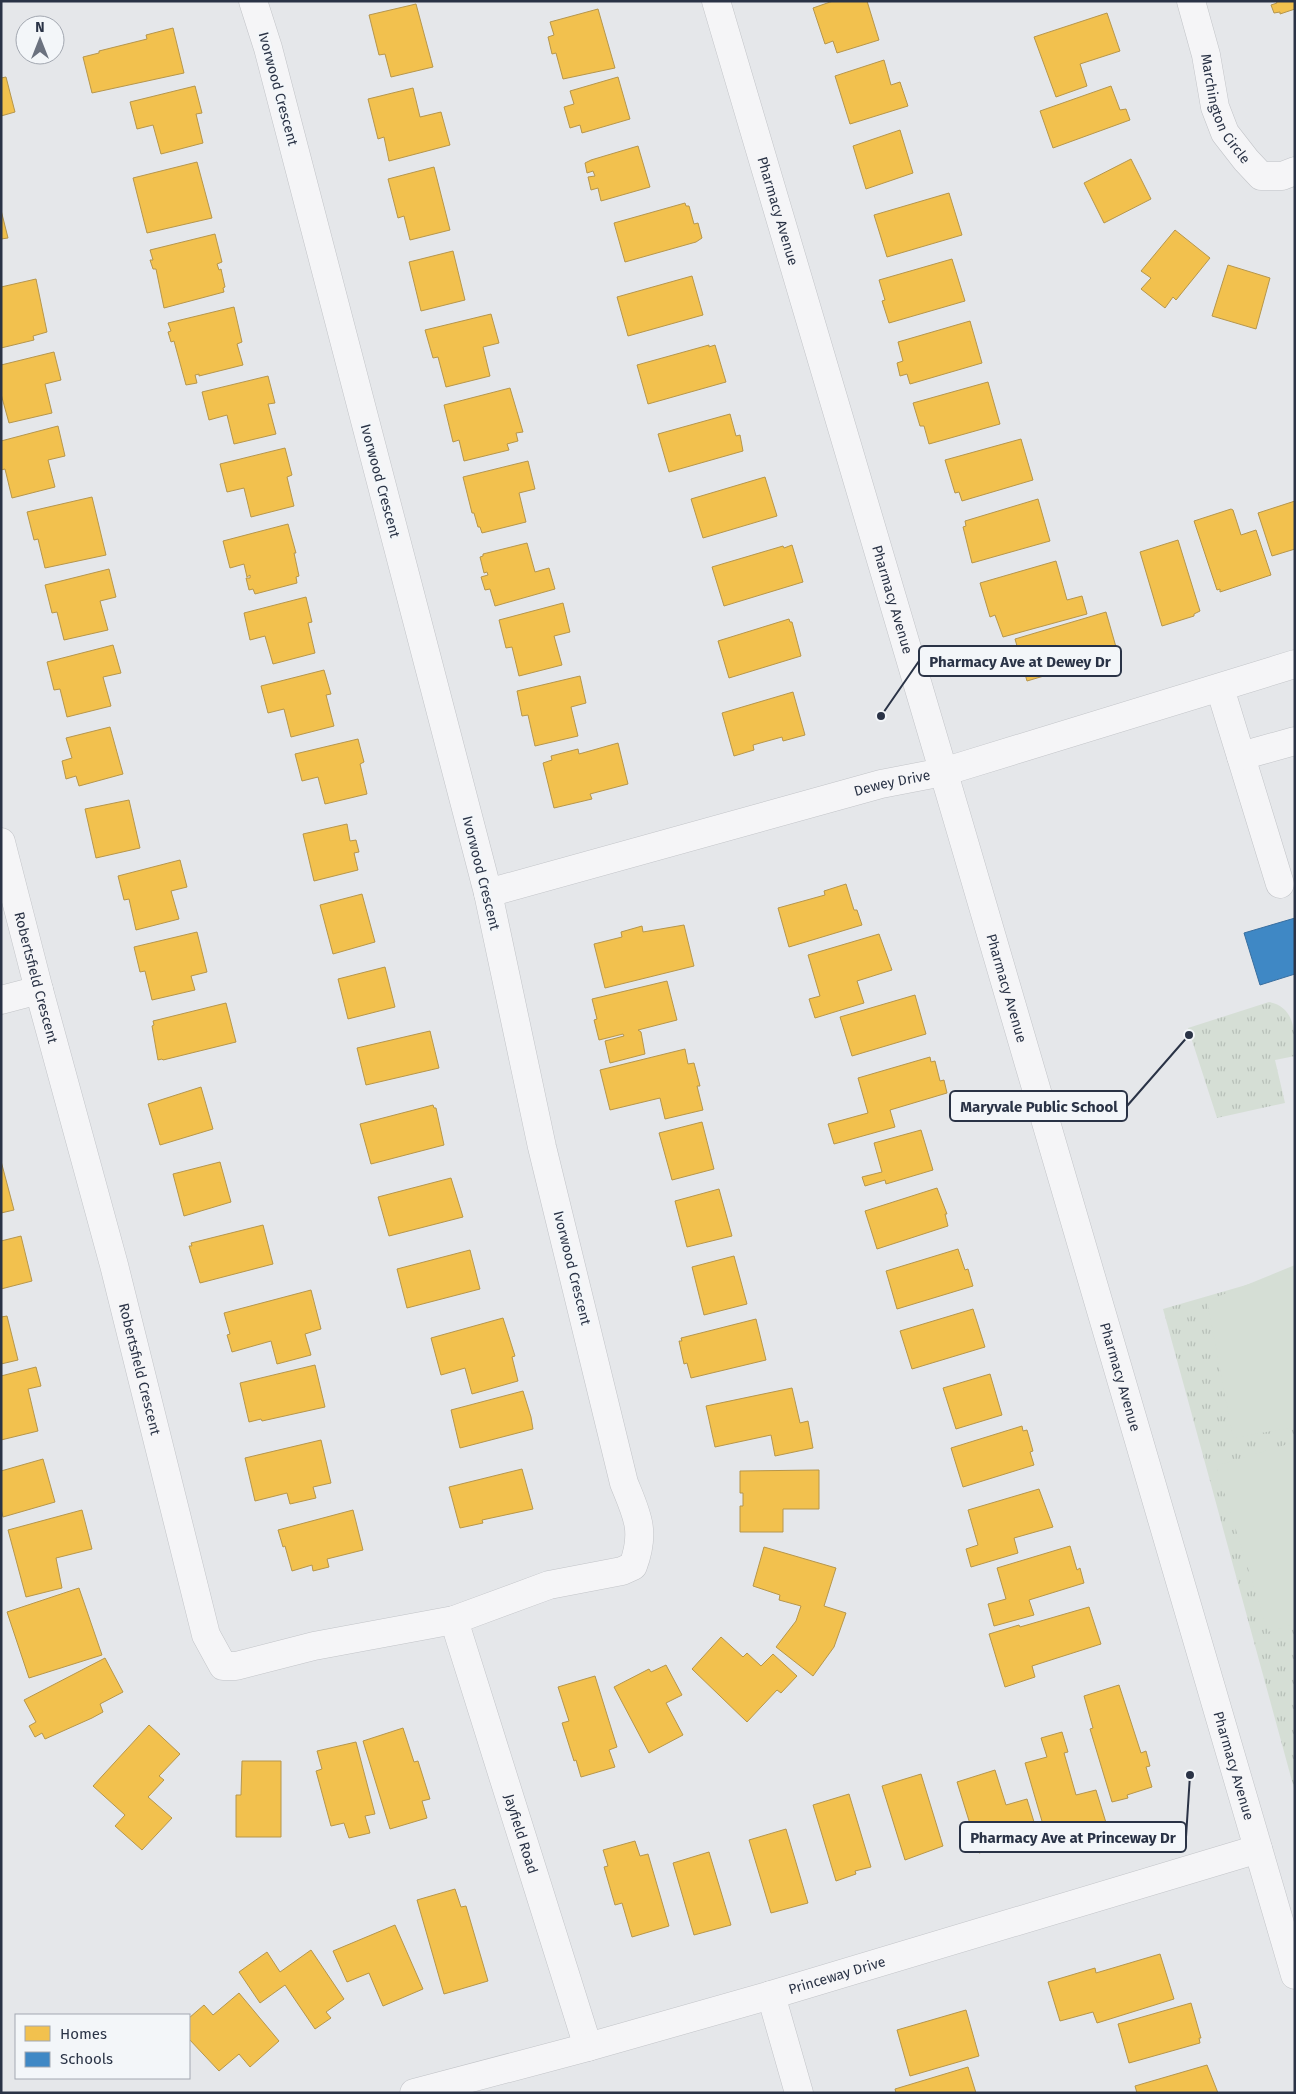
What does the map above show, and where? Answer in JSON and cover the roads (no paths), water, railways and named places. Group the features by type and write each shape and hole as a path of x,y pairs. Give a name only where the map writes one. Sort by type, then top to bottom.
{"street":[{"name":"Ivorwood Crescent","path":"253,1 268,48 488,893 544,1157 624,1483 639,1520 638,1551 633,1566 622,1571 549,1585 454,1620"},
{"name":"Pharmacy Avenue","path":"716,1 1295,1975"},
{"name":"Marchington Circle","path":"1191,1 1206,54 1215,107 1226,133 1246,160 1261,176 1282,176 1295,171"},
{"name":"Dewey Drive","path":"488,893 881,784 943,772 1295,664"},
{"path":"1220,688 1280,884"},
{"path":"1240,756 1295,741"},
{"name":"Robertsfield Crescent","path":"1,842 114,1265 206,1635 223,1666 236,1666 314,1646 454,1620"},
{"path":"1,1000 39,990"},
{"name":"Jayfield Road","path":"454,1620 588,2048"},
{"name":"Princeway Drive","path":"414,2093 588,2048 1258,1849"},
{"path":"771,1995 798,2093"}],"place":[{"name":"Pharmacy Ave at Dewey Dr","path":"881,716"},
{"name":"Maryvale Public School","path":"1189,1035"},
{"name":"Pharmacy Ave at Princeway Dr","path":"1190,1775"}]}
